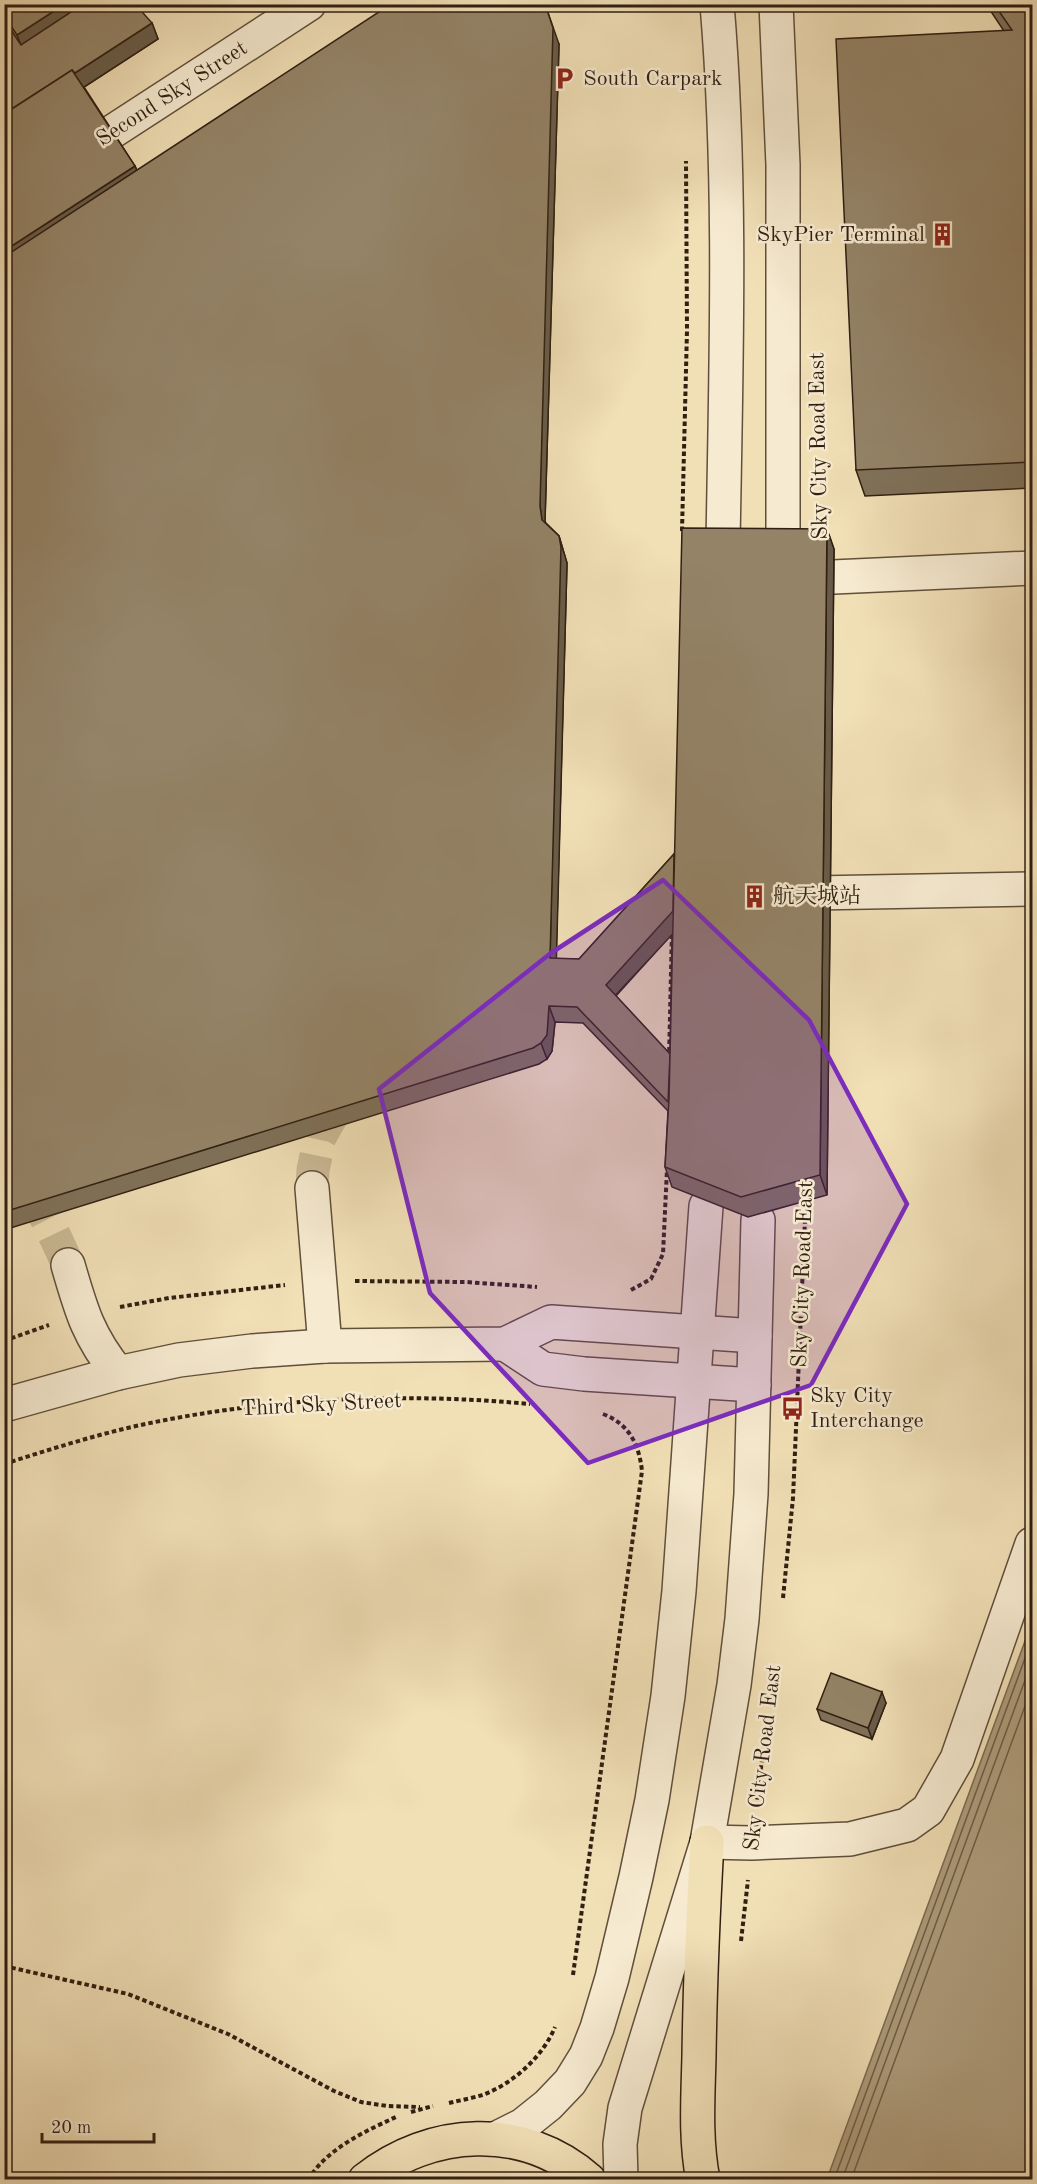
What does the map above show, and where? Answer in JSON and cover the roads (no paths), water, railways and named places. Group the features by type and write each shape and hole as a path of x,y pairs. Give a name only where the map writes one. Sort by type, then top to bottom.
{"main road":[{"path":"703,2180 699,2161 697,2122 700,1983 707,1842"},
{"path":"365,2180 382,2166 415,2150 471,2138 495,2139 541,2150 563,2160 589,2180"}],"street":[{"name":"Second Sky Street","path":"4,202 309,4"},
{"path":"717,4 724,82 728,327 723,543"},
{"name":"Sky City Road East","path":"776,4 783,165 783,542"},
{"path":"782,579 1032,568"},
{"path":"814,893 1032,889"},
{"path":"312,1188 325,1346"},
{"path":"495,2139 523,2125 548,2105 570,2082 586,2056 597,2028 619,1953 652,1800 668,1696 679,1591 706,1206"},
{"name":"Sky City Road East","path":"621,2180 620,2144 625,2108 707,1842 721,1768 742,1619 751,1494 758,1220"},
{"path":"68,1265 90,1334 118,1374"},
{"path":"4,1405 179,1360 252,1351 325,1346 505,1344 551,1322 755,1336"},
{"path":"505,1344 543,1369 754,1385"},
{"path":"707,1842 752,1843 850,1839 907,1825 928,1810 957,1759 1032,1544"}],"water":[{"path":"1032,1622 1032,2179 827,2179"}],"tunnel":[{"path":"312,1188 313,1170 320,1137 345,1093"},
{"path":"4,1150 23,1177 68,1265"}],"place":[{"name":"South Carpark","path":"565,79"},
{"name":"SkyPier Terminal","path":"943,235"},
{"name":"航天城站","path":"755,897"},
{"name":"Sky City Interchange","path":"792,1409"}]}
